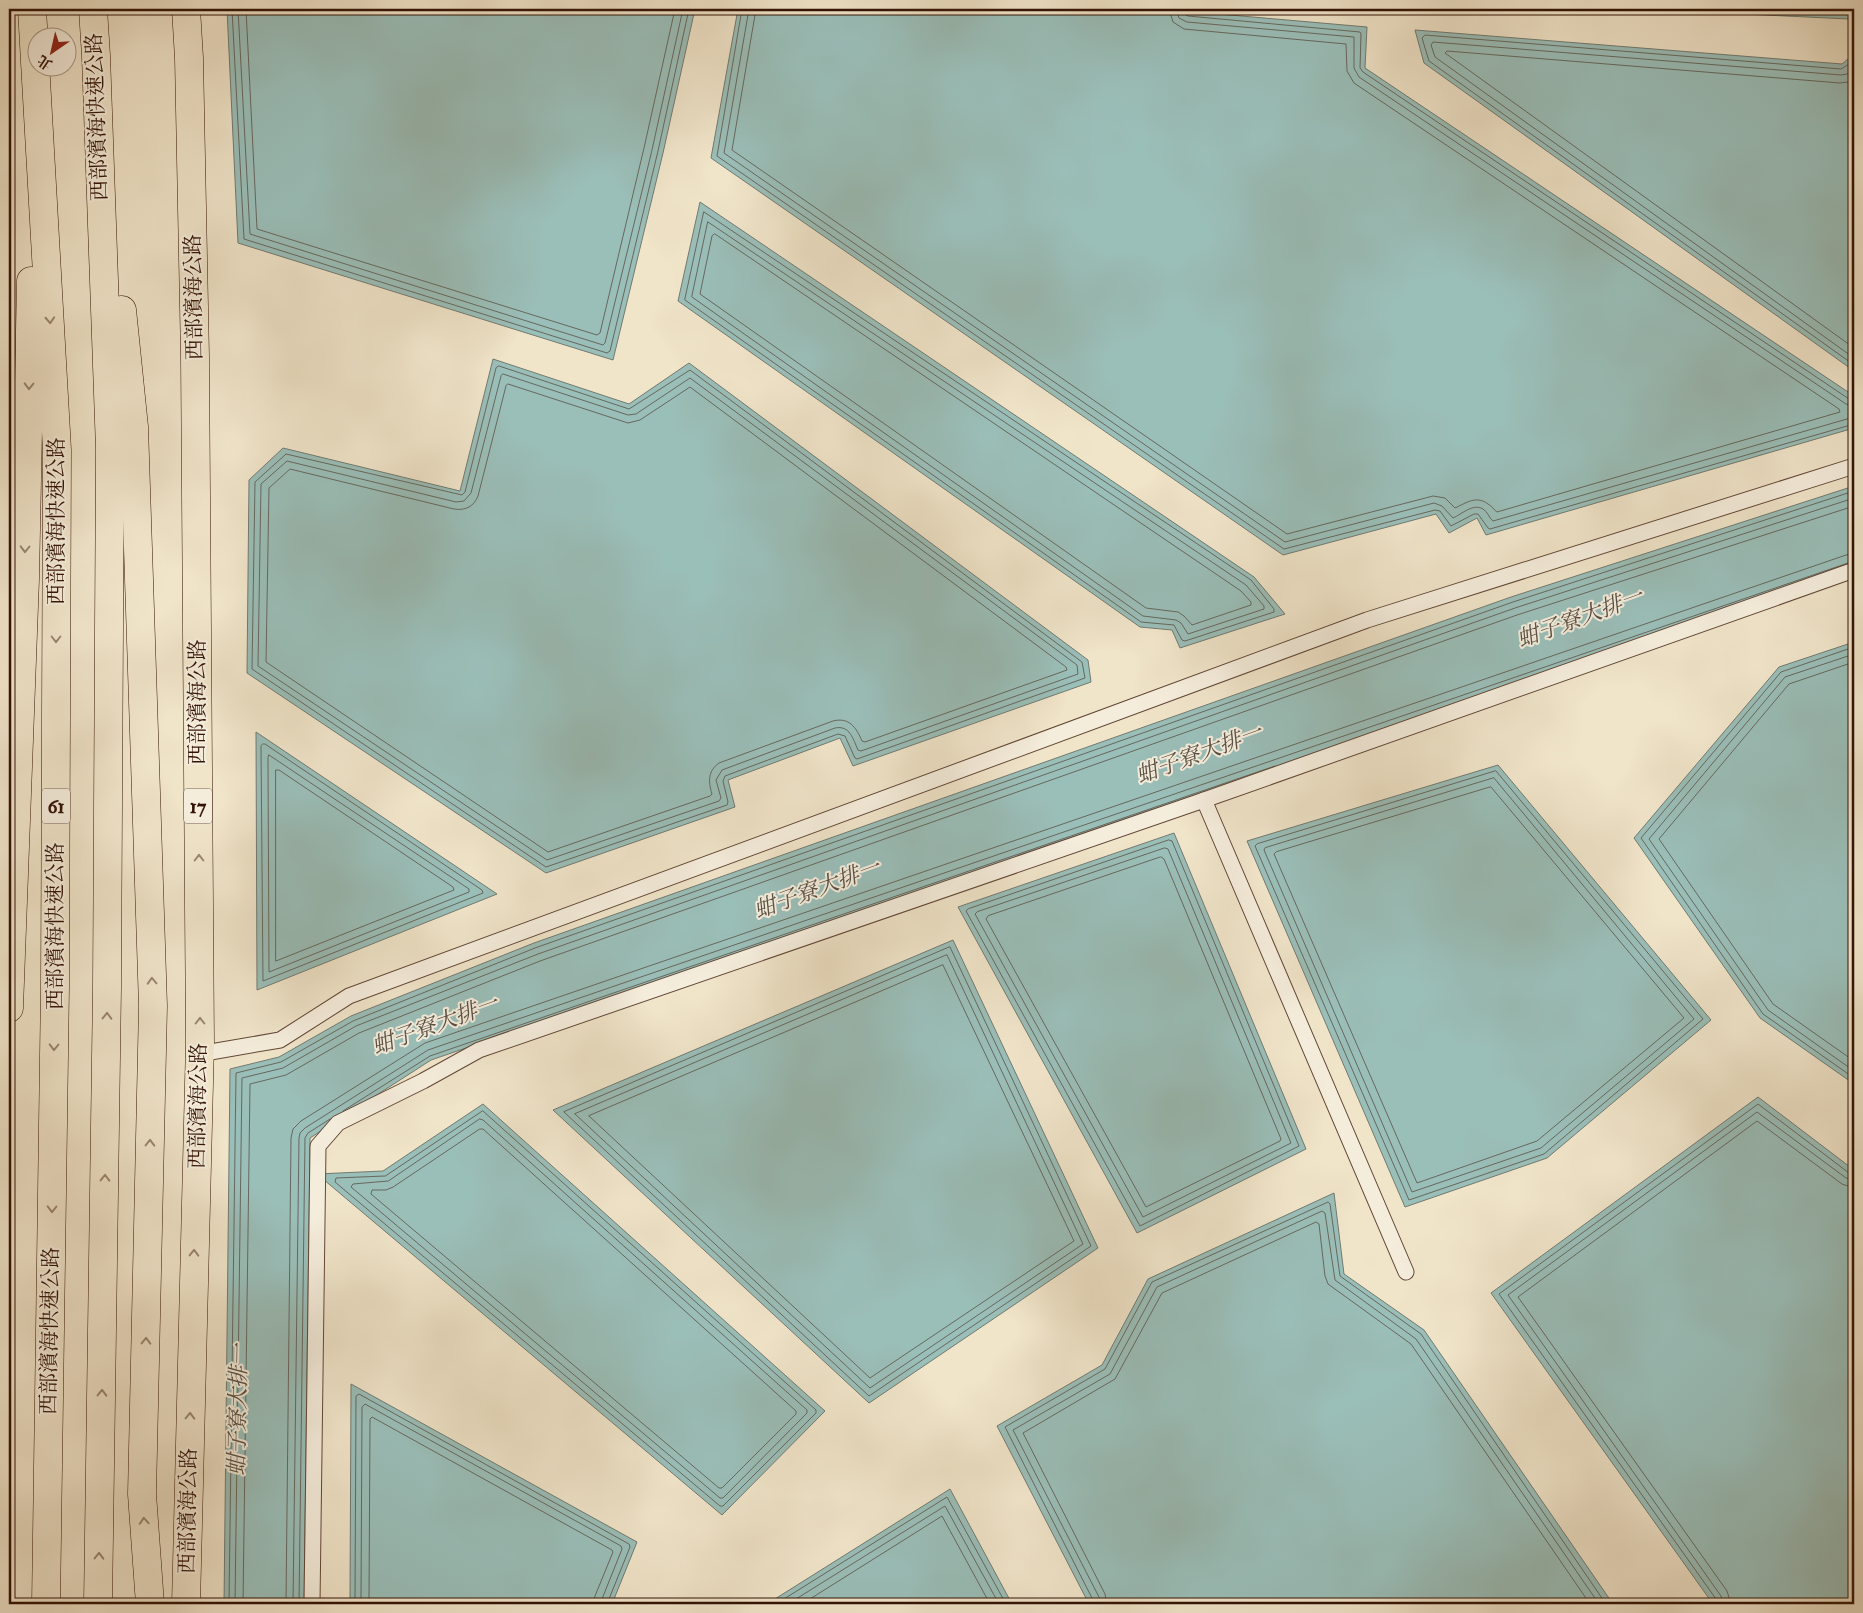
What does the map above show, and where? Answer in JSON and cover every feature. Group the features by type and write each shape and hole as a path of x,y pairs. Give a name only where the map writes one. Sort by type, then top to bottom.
{"main road":[{"name":"西部濱海快速公路","path":"32,9 33,28"},
{"name":"西部濱海快速公路","path":"92,9 96,56 110,449 108,978 98,1604"},
{"name":"西部濱海公路","path":"186,9 189,58 195,348 199,1054 186,1604"},
{"path":"96,56 134,427 153,1006 142,1494 150,1604"},
{"name":"西部濱海快速公路","path":"36,78 57,450 55,987 46,1604"},
{"path":"9,1008 25,580 36,78"}],"lane":[{"path":"199,1054 280,1040 349,996 1367,620 1854,466"},
{"path":"312,1604 318,1146 338,1123 423,1081 479,1050 1204,800 1854,570"},
{"path":"1204,800 1406,1272"}],"water":[{"path":"227,9 695,9 663,153 613,360 238,243"},
{"path":"738,9 1161,9 1367,27 1365,68 1854,396 1854,428 1486,535 1477,518 1449,533 1436,514 1283,555 711,158"},
{"path":"1637,9 1851,9 1849,19"},
{"path":"1415,30 1842,64 1854,54 1854,371 1424,63"},
{"path":"700,202 1254,577 1285,614 1180,648 1172,630 1140,627 678,301"},
{"path":"493,359 629,404 689,363 1088,660 1091,682 853,766 840,738 728,780 735,807 546,873 247,673 249,480 283,448 460,491"},
{"name":"蚶子寮大排一","path":"1854,486 1854,572 431,1060 310,1138 304,1604 224,1604 230,1069 279,1057 351,1016 534,943 1511,597"},
{"path":"1854,642 1854,1084 1760,1018 1634,838 1779,667"},
{"path":"256,732 497,894 257,990"},
{"path":"1498,765 1711,1020 1547,1158 1405,1207 1247,841"},
{"path":"1174,833 1306,1149 1137,1233 958,907"},
{"path":"953,940 1098,1248 869,1403 553,1110"},
{"path":"1758,1097 1854,1170 1854,1604 1713,1604 1491,1293"},
{"path":"483,1104 825,1411 722,1515 317,1174 383,1171"},
{"path":"1334,1193 1344,1274 1424,1330 1613,1604 1089,1604 997,1426 1102,1365 1148,1279"},
{"path":"351,1384 637,1542 612,1604 350,1604"},
{"path":"950,1489 1012,1604 767,1604"}]}
